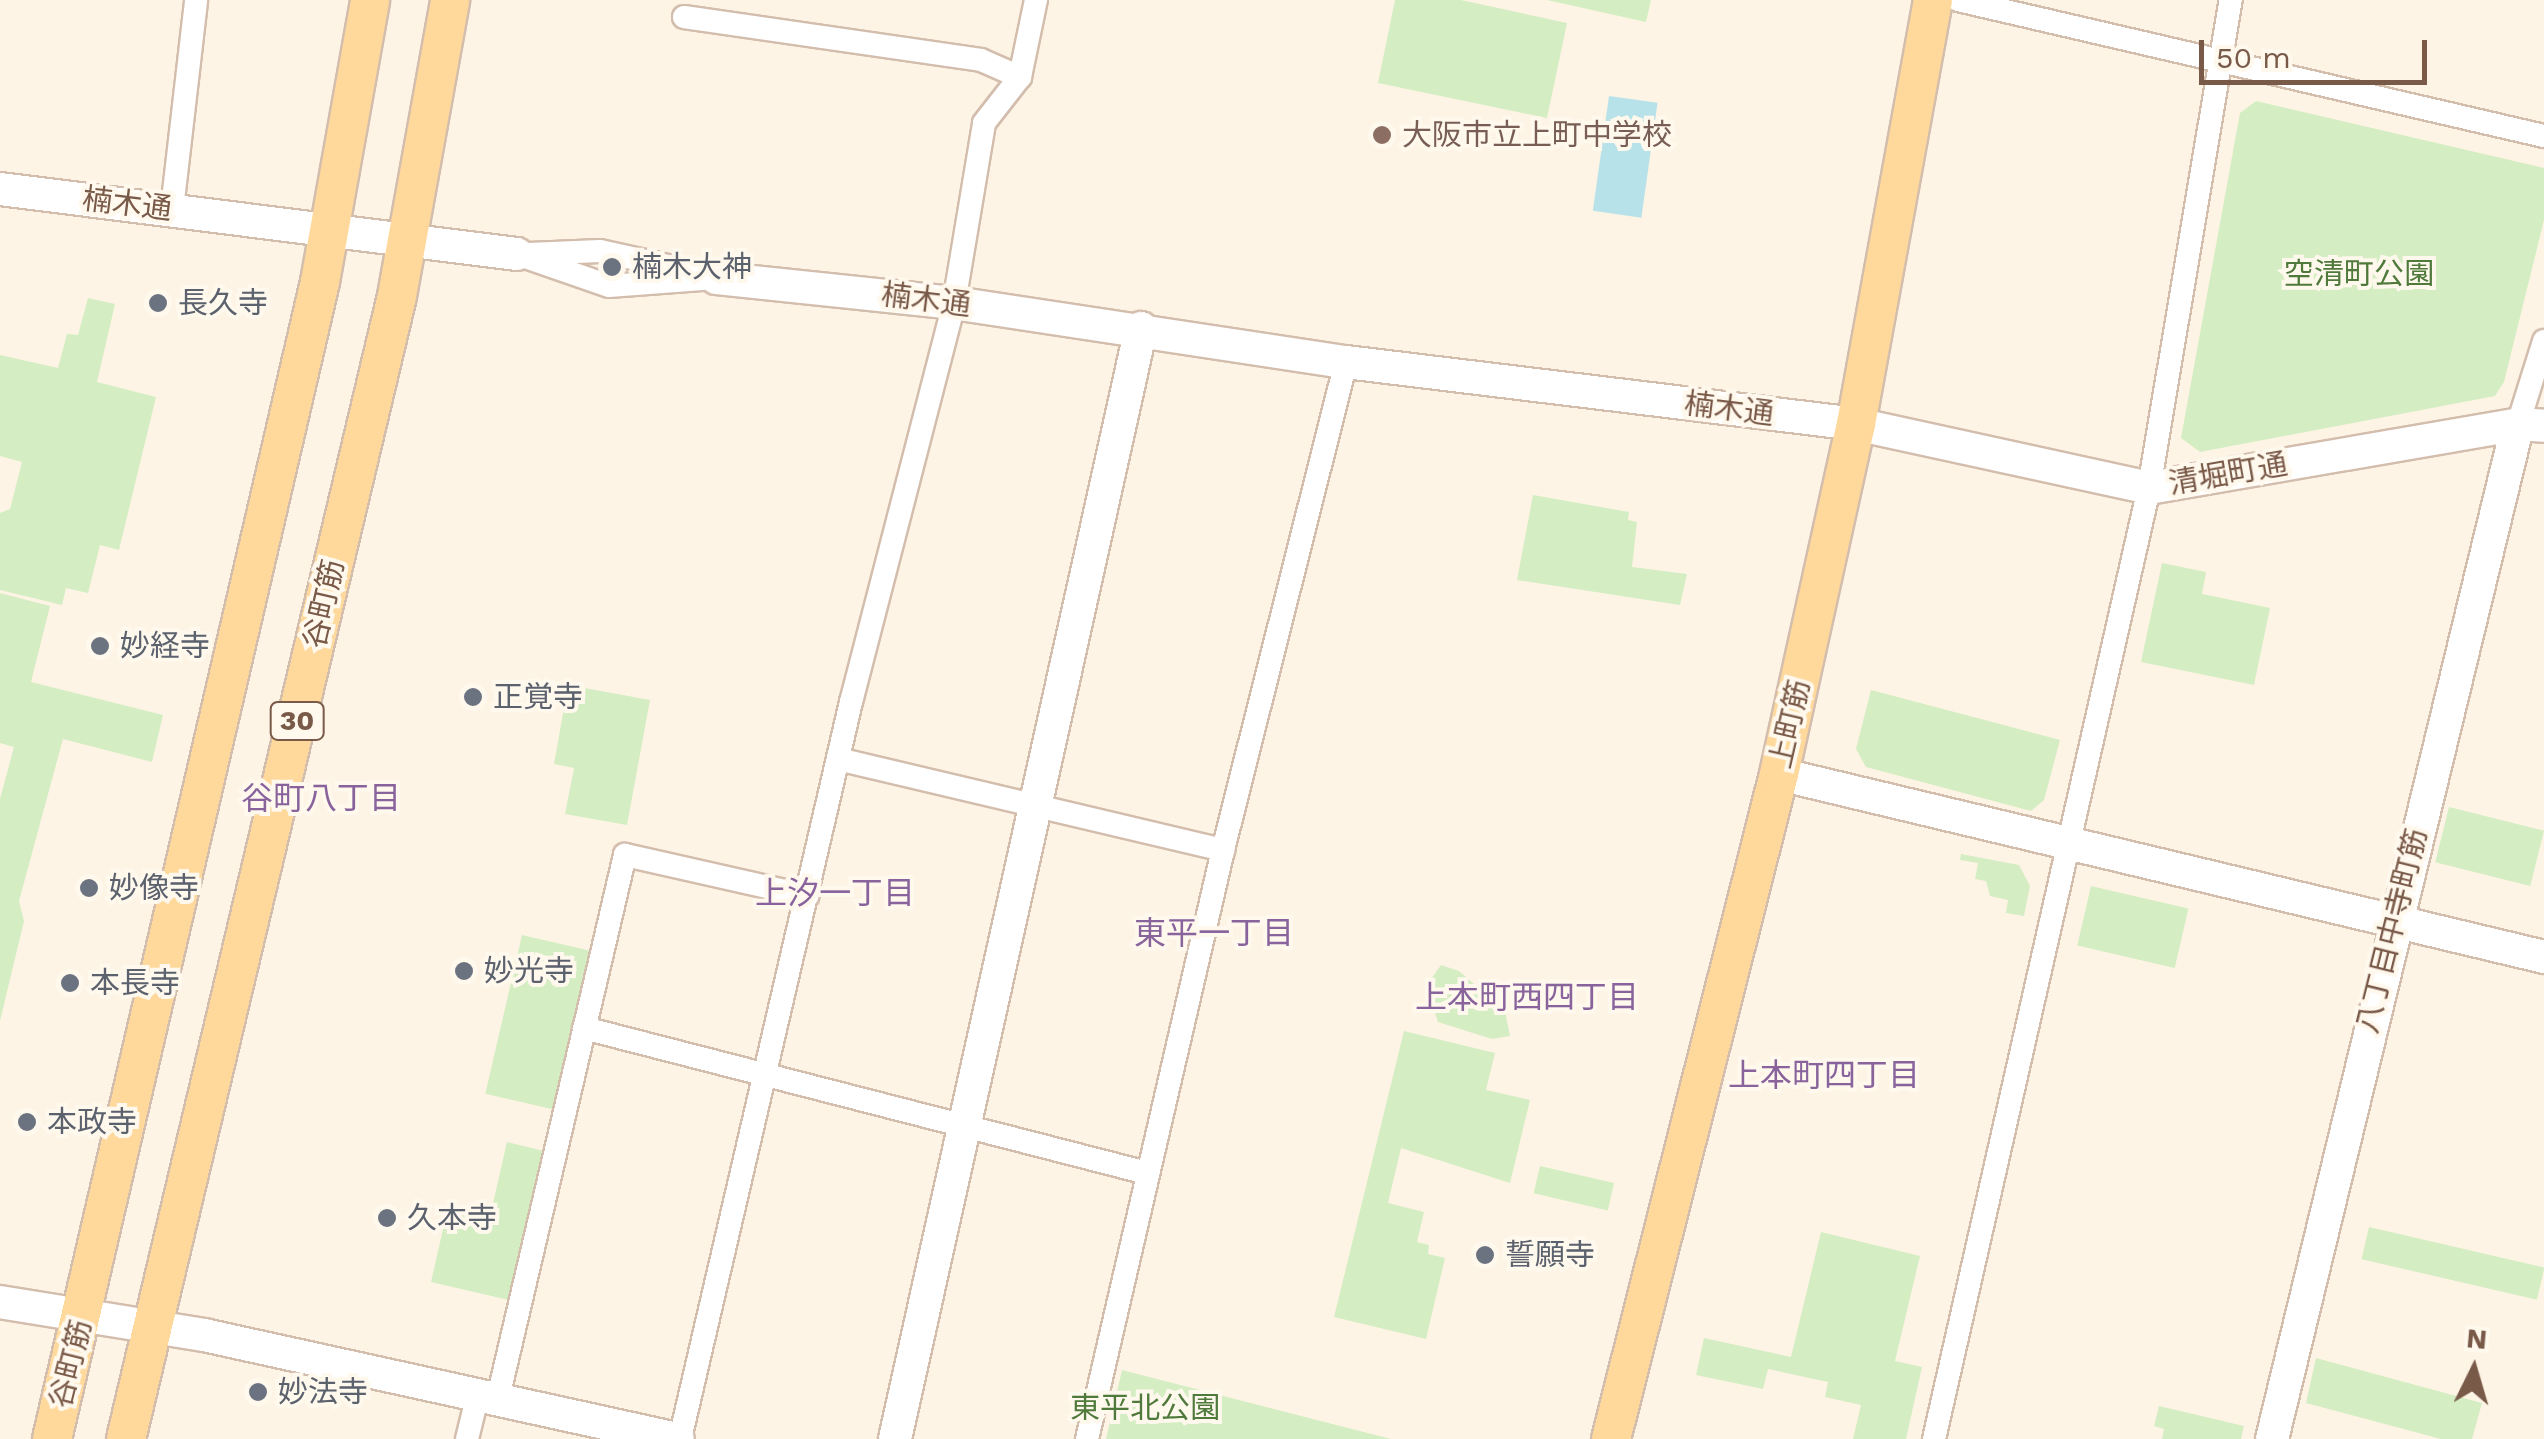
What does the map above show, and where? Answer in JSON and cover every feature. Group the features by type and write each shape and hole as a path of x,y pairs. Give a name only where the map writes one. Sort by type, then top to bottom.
{"main road":[{"name":"谷町筋","path":"52,1439 331,230 370,0"},
{"name":"谷町筋","path":"126,1439 156,1328 409,239 450,0"},
{"name":"上町筋","path":"1611,1439 1779,774 1856,424 1933,0"}],"street":[{"path":"172,209 196,0"},
{"path":"0,1302 156,1328 679,1439 838,760 954,302 984,123 1020,77 1036,0"},
{"path":"1958,0 2222,57 2544,136"},
{"path":"1934,1439 2149,488 2232,0"},
{"path":"684,17 981,60 1020,77"},
{"name":"楠木通","path":"0,189 517,254 627,288 716,278 954,302 1346,362 1856,424"},
{"path":"517,254 600,251 716,278"},
{"path":"895,1439 1141,328"},
{"path":"2531,425 2544,341"},
{"path":"1087,1439 1223,850 1346,362"},
{"name":"清堀町通","path":"1856,424 2149,488 2531,425"},
{"name":"八丁目中寺町筋","path":"2272,1439 2392,922 2531,425"},
{"path":"838,760 1223,850"},
{"path":"1779,774 2065,848 2544,957"},
{"path":"467,1439 487,1400 625,856 806,896"},
{"path":"584,1028 1147,1173"}],"green space":[{"path":"1395,0 1461,0 1567,23 1547,118 1378,83"},
{"path":"1547,0 1651,0 1646,22"},
{"name":"空清町公園","path":"2256,101 2544,168 2544,220 2504,382 2495,396 2200,452 2181,438 2240,113"},
{"path":"88,298 115,304 97,382 156,397 119,550 100,545 88,593 66,588 62,605 0,590 0,513 10,509 22,462 0,456 0,355 58,368 67,334 78,335"},
{"path":"1533,495 1629,512 1628,520 1637,522 1632,567 1687,574 1680,605 1517,580"},
{"path":"2162,563 2206,572 2202,594 2270,608 2254,685 2141,662"},
{"path":"0,593 50,606 31,682 163,715 152,762 63,739 19,901 24,921 0,1021 0,799 14,747 0,743"},
{"path":"568,685 650,700 627,825 565,814 574,768 554,764"},
{"path":"1871,690 2060,740 2044,800 2031,811 1866,767 1856,749"},
{"path":"2449,807 2544,831 2530,886 2435,862"},
{"path":"1961,854 2019,865 2030,886 2024,916 2006,913 2008,900 1990,896 1986,881 1975,879 1978,863 1960,860"},
{"path":"2091,886 2188,908 2175,968 2077,945"},
{"path":"522,935 589,951 553,1109 485,1094"},
{"path":"1441,965 1459,971 1505,1011 1510,1036 1492,1039 1438,1022 1426,986"},
{"path":"1404,1031 1495,1053 1486,1090 1530,1100 1510,1183 1401,1148 1388,1203 1424,1212 1417,1242 1429,1245 1428,1254 1445,1258 1426,1339 1334,1317"},
{"path":"507,1142 544,1151 509,1300 431,1282 449,1203 491,1212"},
{"path":"1540,1166 1614,1183 1608,1210 1534,1193"},
{"path":"2369,1227 2544,1267 2537,1300 2362,1259"},
{"path":"1821,1232 1920,1256 1895,1361 1922,1367 1906,1439 1853,1439 1861,1405 1825,1397 1828,1382 1768,1369 1763,1389 1696,1375 1704,1338 1791,1357"},
{"path":"2316,1358 2482,1403 2472,1439 2441,1439 2306,1403"},
{"name":"東平北公園","path":"1122,1370 1391,1439 1106,1439"},
{"path":"2159,1406 2244,1426 2241,1439 2162,1439 2164,1429 2154,1426"}],"water":[{"path":"1609,96 1658,103 1641,218 1593,211"}],"place":[{"name":"大阪市立上町中学校","path":"1382,135"},
{"name":"楠木大神","path":"612,267"},
{"name":"長久寺","path":"158,303"},
{"name":"妙経寺","path":"100,646"},
{"name":"正覚寺","path":"473,697"},
{"name":"妙像寺","path":"89,888"},
{"name":"妙光寺","path":"464,971"},
{"name":"本長寺","path":"70,983"},
{"name":"本政寺","path":"27,1122"},
{"name":"久本寺","path":"387,1218"},
{"name":"誓願寺","path":"1485,1255"},
{"name":"妙法寺","path":"258,1392"}],"district":[{"name":"谷町八丁目","path":"321,798"},
{"name":"上汐一丁目","path":"835,893"},
{"name":"東平一丁目","path":"1214,933"},
{"name":"上本町西四丁目","path":"1527,997"},
{"name":"上本町四丁目","path":"1824,1075"}]}
